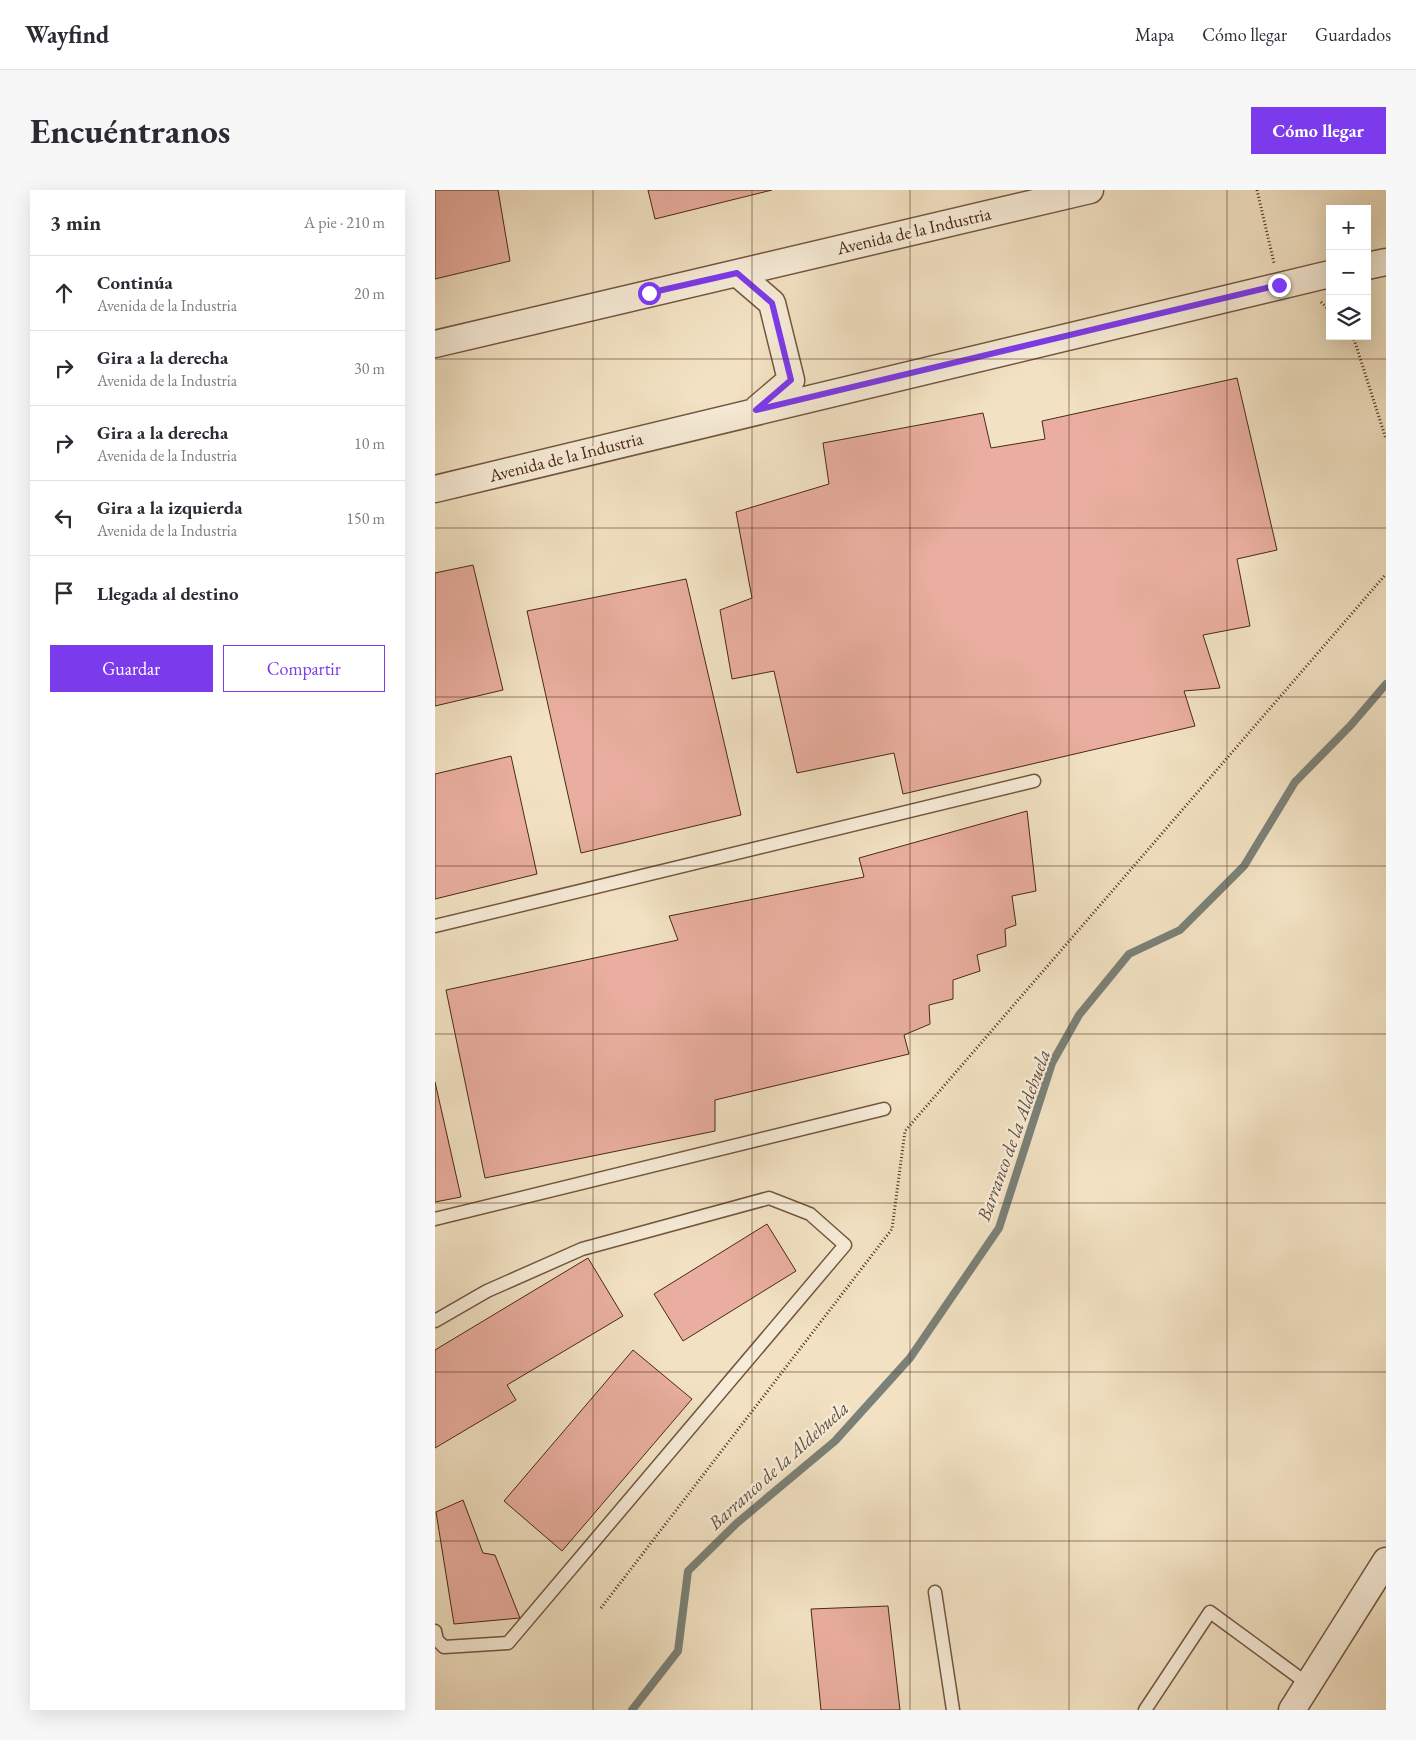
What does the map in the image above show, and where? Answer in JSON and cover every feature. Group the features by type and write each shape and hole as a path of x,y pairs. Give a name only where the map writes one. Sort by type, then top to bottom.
{"street":[{"name":"Avenida de la Industria","path":"435,344 1091,190"},
{"path":"1371,265 1386,262"},
{"name":"Avenida de la Industria","path":"737,273 772,303 791,380 756,410"},
{"name":"Avenida de la Industria","path":"435,489 756,410 1326,275"},
{"path":"1292,1710 1386,1561"}],"lane":[{"path":"435,926 1034,781"},
{"path":"435,1219 884,1109"},
{"path":"435,1320 487,1291 582,1249 769,1198 810,1214 845,1245 508,1643 444,1648 437,1640 435,1631"},
{"path":"935,1592 953,1710"},
{"path":"1145,1710 1210,1612 1308,1684"}],"path":[{"path":"1257,190 1279,285"},
{"path":"1354,340 1386,439"},
{"path":"601,1608 892,1229 905,1131 1386,574"}],"building":[{"path":"435,190 498,190 510,261 435,279"},
{"path":"648,190 772,190 655,219"},
{"path":"1237,378 1277,550 1237,559 1250,626 1203,635 1220,688 1184,691 1195,726 903,794 894,753 797,773 774,671 732,679 720,610 752,598 736,512 829,484 823,443 983,413 991,448 1045,439 1042,421"},
{"path":"473,565 503,690 435,706 435,573"},
{"path":"686,579 741,815 581,853 527,611"},
{"path":"511,756 537,874 435,899 435,774"},
{"path":"1027,811 1036,891 1012,896 1016,925 1005,929 1006,946 977,955 980,971 953,980 953,999 929,1005 930,1024 904,1035 909,1054 715,1100 715,1131 485,1178 446,990 678,940 669,916 864,877 859,858"},
{"path":"435,1082 461,1197 435,1202"},
{"path":"767,1224 796,1271 683,1341 654,1294"},
{"path":"588,1258 623,1316 507,1385 516,1400 435,1448 435,1350"},
{"path":"633,1350 692,1399 562,1551 504,1501"},
{"path":"463,1500 483,1553 495,1555 520,1618 454,1624 436,1512"},
{"path":"888,1606 900,1710 821,1710 811,1609"}],"waterway":[{"name":"Barranco de la Aldehuela","path":"632,1710 678,1651 688,1571 737,1523 835,1441 910,1358 999,1228 1052,1063 1079,1015 1129,954 1180,930 1244,866 1295,782 1351,725 1386,684"}],"route":[{"path":"649,293 737,273 772,303 791,380 756,410 1279,285"}]}
